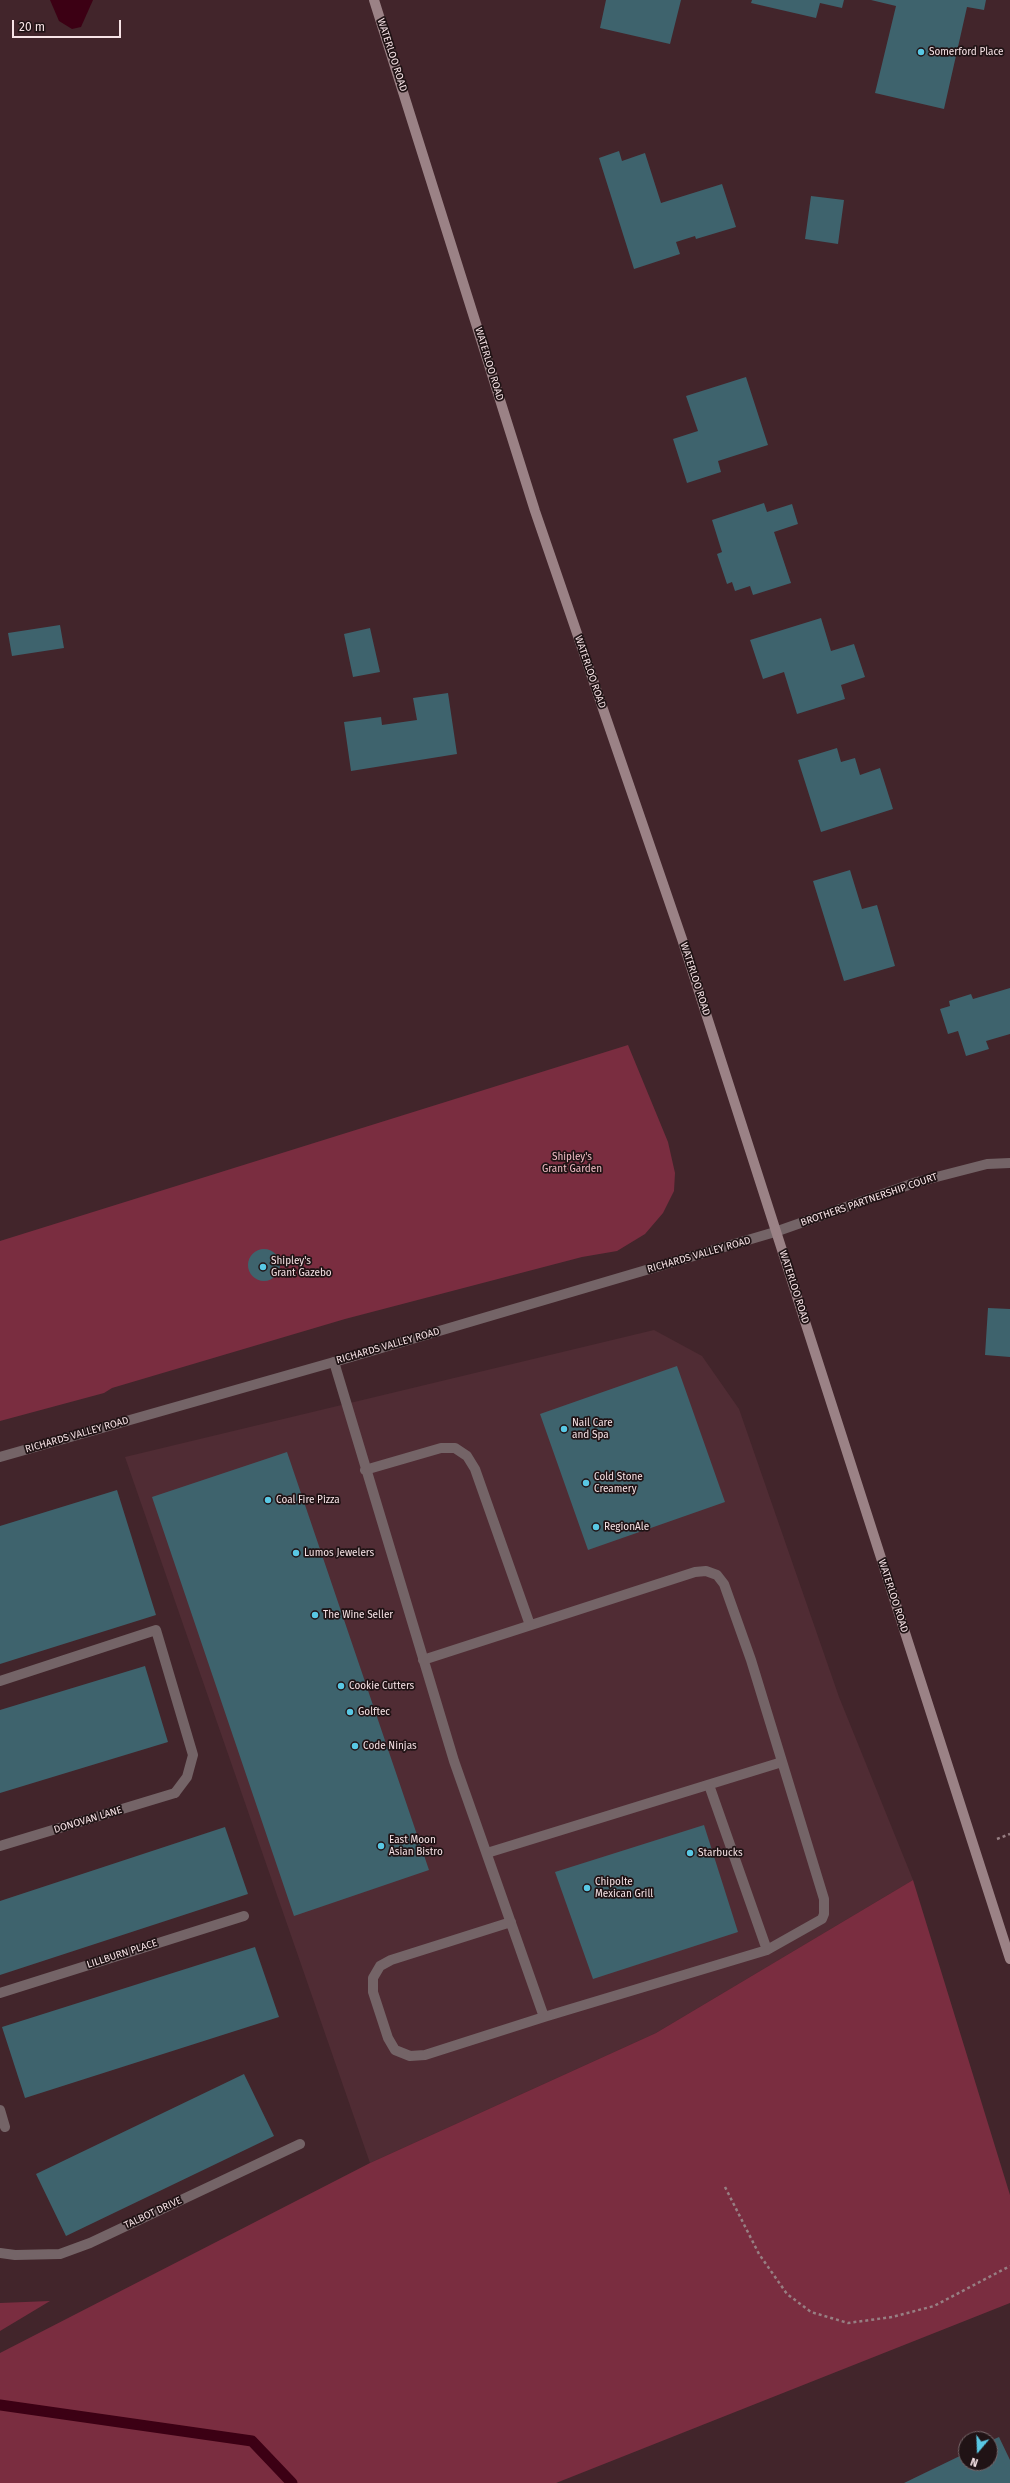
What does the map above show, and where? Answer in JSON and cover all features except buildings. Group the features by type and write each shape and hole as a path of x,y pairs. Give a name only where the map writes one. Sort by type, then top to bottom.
{"main road":[{"name":"WATERLOO ROAD","path":"374,0 535,511 682,938 775,1232 1010,1959"}],"street":[{"name":"BROTHERS PARTNERSHIP COURT","path":"775,1232 918,1182 987,1164 1010,1163"},
{"name":"RICHARDS VALLEY ROAD","path":"0,1457 334,1362 775,1232"},
{"path":"334,1362 365,1470 454,1761 544,2017"},
{"path":"365,1470 441,1448 455,1448 467,1456 475,1469 530,1625"},
{"path":"423,1660 695,1572 712,1572 724,1584 751,1660 824,1900 824,1914 816,1924 767,1950 418,2056 410,2056 395,2050 388,2038 373,1992 373,1978 380,1966 391,1960 511,1922"},
{"name":"DONOVAN LANE","path":"0,1681 156,1630 193,1755 187,1777 175,1793 0,1846"},
{"path":"487,1853 782,1762"},
{"path":"709,1785 767,1950"},
{"name":"LILLBURN PLACE","path":"0,1993 244,1916"},
{"path":"0,2110 6,2127"},
{"name":"TALBOT DRIVE","path":"0,2253 15,2255 60,2254 90,2243 300,2144"}],"path":[{"path":"725,2187 759,2254 786,2294 811,2312 848,2323 892,2317 934,2306 1010,2266"}],"shaded area":[{"path":"50,0 93,0 81,27 72,29 59,21"},
{"path":"654,1330 702,1356 739,1409 839,1697 913,1880 656,2033 370,2163 125,1457"}],"green space":[{"name":"Shipley's Grant Garden","path":"628,1045 668,1142 675,1173 674,1191 663,1213 645,1234 617,1251 582,1257 345,1319 112,1388 104,1393 0,1421 0,1241"},
{"path":"913,1880 1010,2195 1010,2303 556,2483 0,2483 0,2353 370,2163 656,2033"},
{"path":"50,2301 0,2331 0,2303"}],"waterway":[{"path":"0,2405 252,2441 292,2483"}],"place":[{"name":"Somerford Place","path":"921,52"},
{"name":"Shipley's Grant Gazebo","path":"263,1267"},
{"name":"Nail Care and Spa","path":"564,1429"},
{"name":"Cold Stone Creamery","path":"586,1483"},
{"name":"Coal Fire Pizza","path":"268,1500"},
{"name":"RegionAle","path":"596,1527"},
{"name":"Lumos Jewelers","path":"296,1553"},
{"name":"The Wine Seller","path":"315,1615"},
{"name":"Cookie Cutters","path":"341,1686"},
{"name":"Golftec","path":"350,1712"},
{"name":"Code Ninjas","path":"355,1746"},
{"name":"East Moon Asian Bistro","path":"381,1846"},
{"name":"Starbucks","path":"690,1853"},
{"name":"Chipolte Mexican Grill","path":"587,1888"}]}
